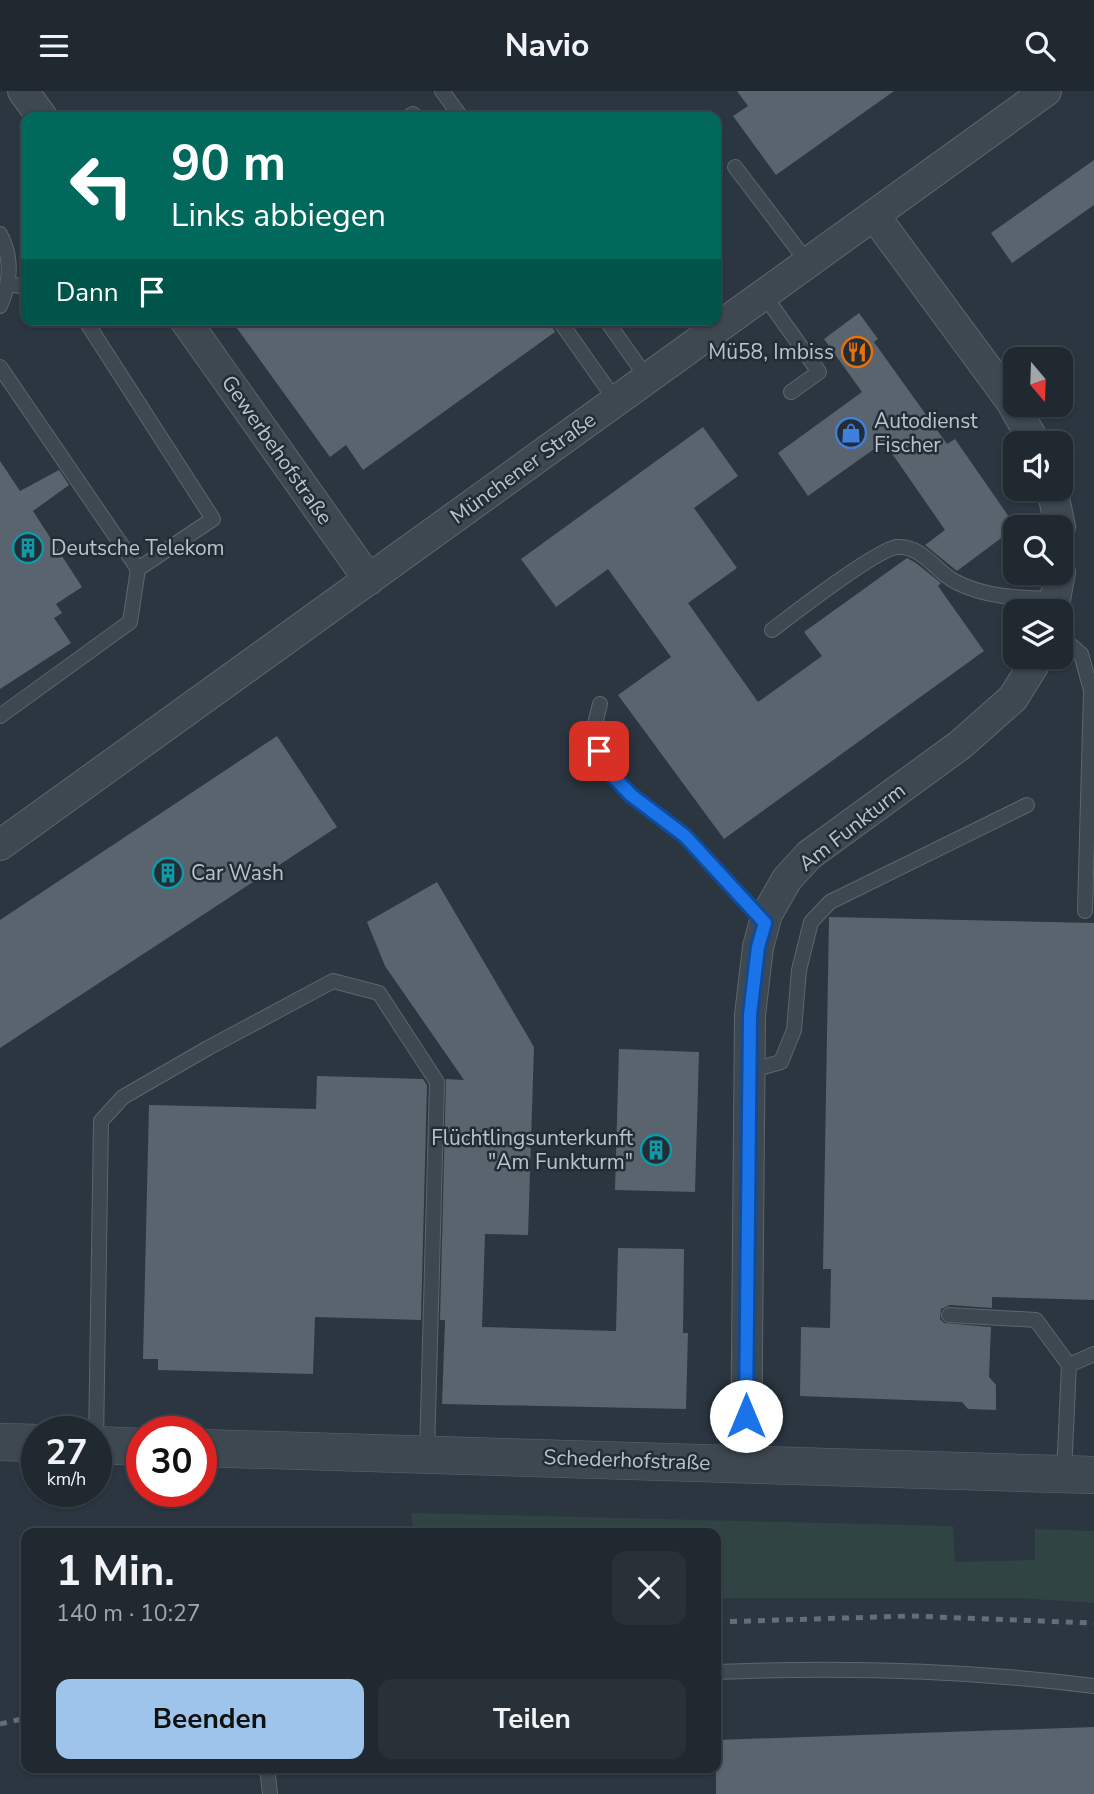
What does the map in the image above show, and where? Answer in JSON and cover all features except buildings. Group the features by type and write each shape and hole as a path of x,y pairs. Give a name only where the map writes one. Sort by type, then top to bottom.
{"street":[{"path":"23,91 38,112"},
{"name":"Münchener Straße","path":"721,326 1033,95"},
{"path":"874,215 1011,401 1028,431"},
{"name":"Gewerbehofstraße","path":"189,326 369,580"},
{"name":"Münchener Straße","path":"0,845 720,326"},
{"name":"Am Funkturm","path":"746,1464 750,1015 758,947 767,914 787,879 810,855 960,745 1013,698 1031,669"},
{"path":"0,1442 21,1443"},
{"name":"Schederhofstraße","path":"217,1448 1079,1474"}],"lane":[{"path":"442,91 457,112"},
{"path":"735,167 808,263"},
{"path":"0,234 6,245 9,269 8,284 0,306"},
{"path":"8,284 21,286"},
{"path":"764,295 819,372 791,392"},
{"path":"89,326 213,519 138,569"},
{"path":"563,326 616,401"},
{"path":"610,326 647,378"},
{"path":"0,367 138,569 130,622 0,716"},
{"path":"772,630 876,556 897,547 915,550 954,582 978,590 1011,597 1056,594"},
{"path":"1073,647 1082,654 1091,690 1085,911"},
{"path":"600,704 594,728 599,751 611,774 631,795 685,836 765,923"},
{"path":"749,1071 781,1062 794,1030 799,970 811,922 830,902 1027,805"},
{"path":"96,1416 101,1121 123,1097 333,981 379,993 438,1082 427,1455"},
{"path":"950,1315 1036,1320 1069,1365 1079,1474"},
{"path":"1069,1365 1094,1354"},
{"path":"721,1672 928,1672 1094,1686"},
{"path":"268,1773 271,1794"}],"green space":[{"path":"411,1513 953,1526 955,1562 1035,1560 1035,1529 1094,1531 1094,1603 1018,1598 721,1598 721,1528 413,1528"}],"railway":[{"path":"721,1622 910,1616 1094,1623"},
{"path":"0,1724 21,1719"}],"place":[{"name":"Mü58, Imbiss","path":"857,352"},
{"name":"Autodienst Fischer","path":"851,433"},
{"name":"Deutsche Telekom","path":"28,548"},
{"name":"Car Wash","path":"168,873"},
{"name":"Flüchtlingsunterkunft \"Am Funkturm\"","path":"656,1150"}],"route":[{"path":"599,751 611,774 631,795 685,836 765,923 758,947 750,1015 746,1416"}]}
